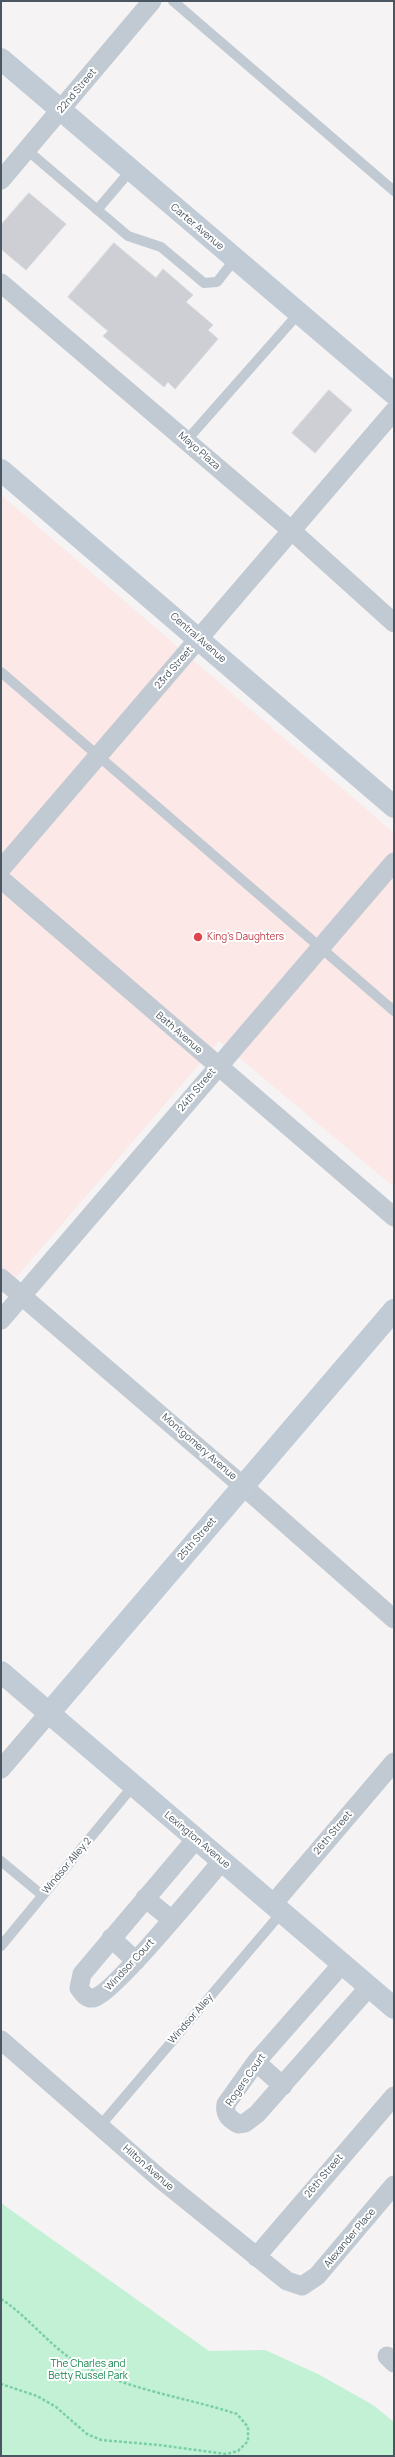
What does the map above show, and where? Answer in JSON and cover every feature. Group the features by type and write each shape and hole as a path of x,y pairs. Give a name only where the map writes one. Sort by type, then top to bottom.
{"street":[{"name":"22nd Street","path":"1,180 152,1"},
{"name":"Carter Avenue","path":"1,59 394,394"},
{"name":"Mayo Plaza","path":"1,282 292,531 394,623"},
{"name":"23rd Street","path":"1,869 394,411"},
{"name":"Central Avenue","path":"1,470 394,807"},
{"name":"24th Street","path":"1,1320 394,862"},
{"name":"Bath Avenue","path":"1,879 394,1217"},
{"name":"Montgomery Avenue","path":"1,1278 243,1486 394,1619"},
{"name":"25th Street","path":"1,1770 394,1310"},
{"name":"Lexington Avenue","path":"1,1672 394,2008"},
{"name":"26th Street","path":"278,1908 394,1762"},
{"name":"Windsor Court","path":"196,1839 82,1974 79,1988 87,1997 92,1998 103,1994 172,1920 222,1861"},
{"path":"146,1898 172,1920"},
{"path":"111,1938 136,1960"},
{"name":"Rogers Court","path":"343,1963 256,2062 226,2104 225,2109 228,2118 238,2124 245,2123 257,2114 369,1987"},
{"name":"Hilton Avenue","path":"1,2040 256,2258 287,2281 302,2286"},
{"path":"256,2062 283,2086"},
{"name":"26th Street","path":"256,2258 394,2096"},
{"name":"Alexander Place","path":"302,2286 317,2276 394,2185"}],"lane":[{"path":"173,1 394,192"},
{"path":"27,150 128,236 161,247 204,283 217,282 235,259"},
{"path":"97,210 130,170"},
{"path":"186,441 299,313"},
{"path":"1,672 394,1011"},
{"name":"Windsor Alley 2","path":"1,1946 133,1786"},
{"path":"1,1861 42,1895"},
{"name":"Windsor Alley","path":"100,2126 278,1908"}],"path":[{"path":"1,2299 54,2346 79,2363 137,2387 237,2414 248,2426 248,2441 238,2451 226,2454 159,2445 101,2440 87,2434 56,2407 37,2396 1,2384"}],"shaded area":[{"name":"King's Daughters","path":"1,495 394,833 394,1187 219,1041 1,1295"}],"green space":[{"name":"The Charles and Betty Russel Park","path":"1,2203 209,2351 265,2350 318,2374 373,2405 394,2422 394,2456 1,2456"}],"building":[{"path":"29,193 66,224 26,270 1,249 1,225"},
{"path":"114,243 156,278 163,269 193,295 186,302 213,325 208,330 218,339 175,389 168,382 164,387 103,336 108,331 68,297"},
{"path":"329,390 352,410 315,453 292,433"}],"place":[{"name":"King's Daughters","path":"198,937"}]}
